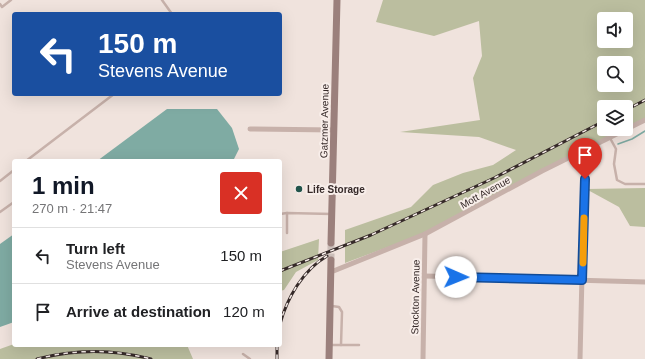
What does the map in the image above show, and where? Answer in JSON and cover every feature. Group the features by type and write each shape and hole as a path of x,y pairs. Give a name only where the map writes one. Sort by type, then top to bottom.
{"street":[{"name":"Gatzmer Avenue","path":"331,243 337,0"},
{"name":"Mott Avenue","path":"331,272 425,234 542,171 645,120"},
{"path":"250,129 334,130"},
{"path":"580,359 585,149"},
{"name":"Stockton Avenue","path":"423,359 425,234"},
{"path":"330,359 331,260"},
{"path":"425,276 645,282"}],"lane":[{"path":"0,4 2,7 11,0"},
{"path":"162,0 171,12"},
{"path":"29,159 111,96"},
{"path":"610,138 616,150 614,164 617,180 625,184 645,184"},
{"path":"0,181 12,172"},
{"path":"0,212 12,203"},
{"path":"287,213 287,233"},
{"path":"282,214 332,214"},
{"path":"330,306 339,307 342,312 341,345"},
{"path":"330,345 359,345"},
{"path":"243,354 250,359"}],"green space":[{"path":"383,0 645,0 645,119 633,125 633,100 597,100 597,136 612,136 423,234 345,263 345,230 411,207 433,185 463,173 493,165 516,150 479,137 400,132 480,120 473,78 482,56 479,21 434,36 376,22"},
{"path":"645,188 645,227 630,226 619,207 586,189"},
{"path":"319,239 318,260 296,272 284,290 282,290 282,251"},
{"path":"12,345 12,347 188,347 193,359 0,359 0,349"}],"water":[{"path":"167,109 217,109 232,128 239,149 234,159 100,159"},
{"path":"12,235 12,323 0,327 0,244"}],"waterway":[{"path":"618,144 632,139 645,131"}],"tunnel":[{"path":"331,243 331,260"}],"railway":[{"path":"633,106 645,100"},
{"path":"282,270 371,235 494,178 597,125"},
{"path":"282,317 287,304 303,277 318,262 327,256"},
{"path":"277,347 277,359"},
{"path":"37,359 66,353 80,352 122,353 151,359"}],"slow traffic":[{"path":"583,263 584,218"}],"place":[{"name":"Life Storage","path":"299,189"}],"route":[{"path":"456,277 582,280 585,179"}]}
